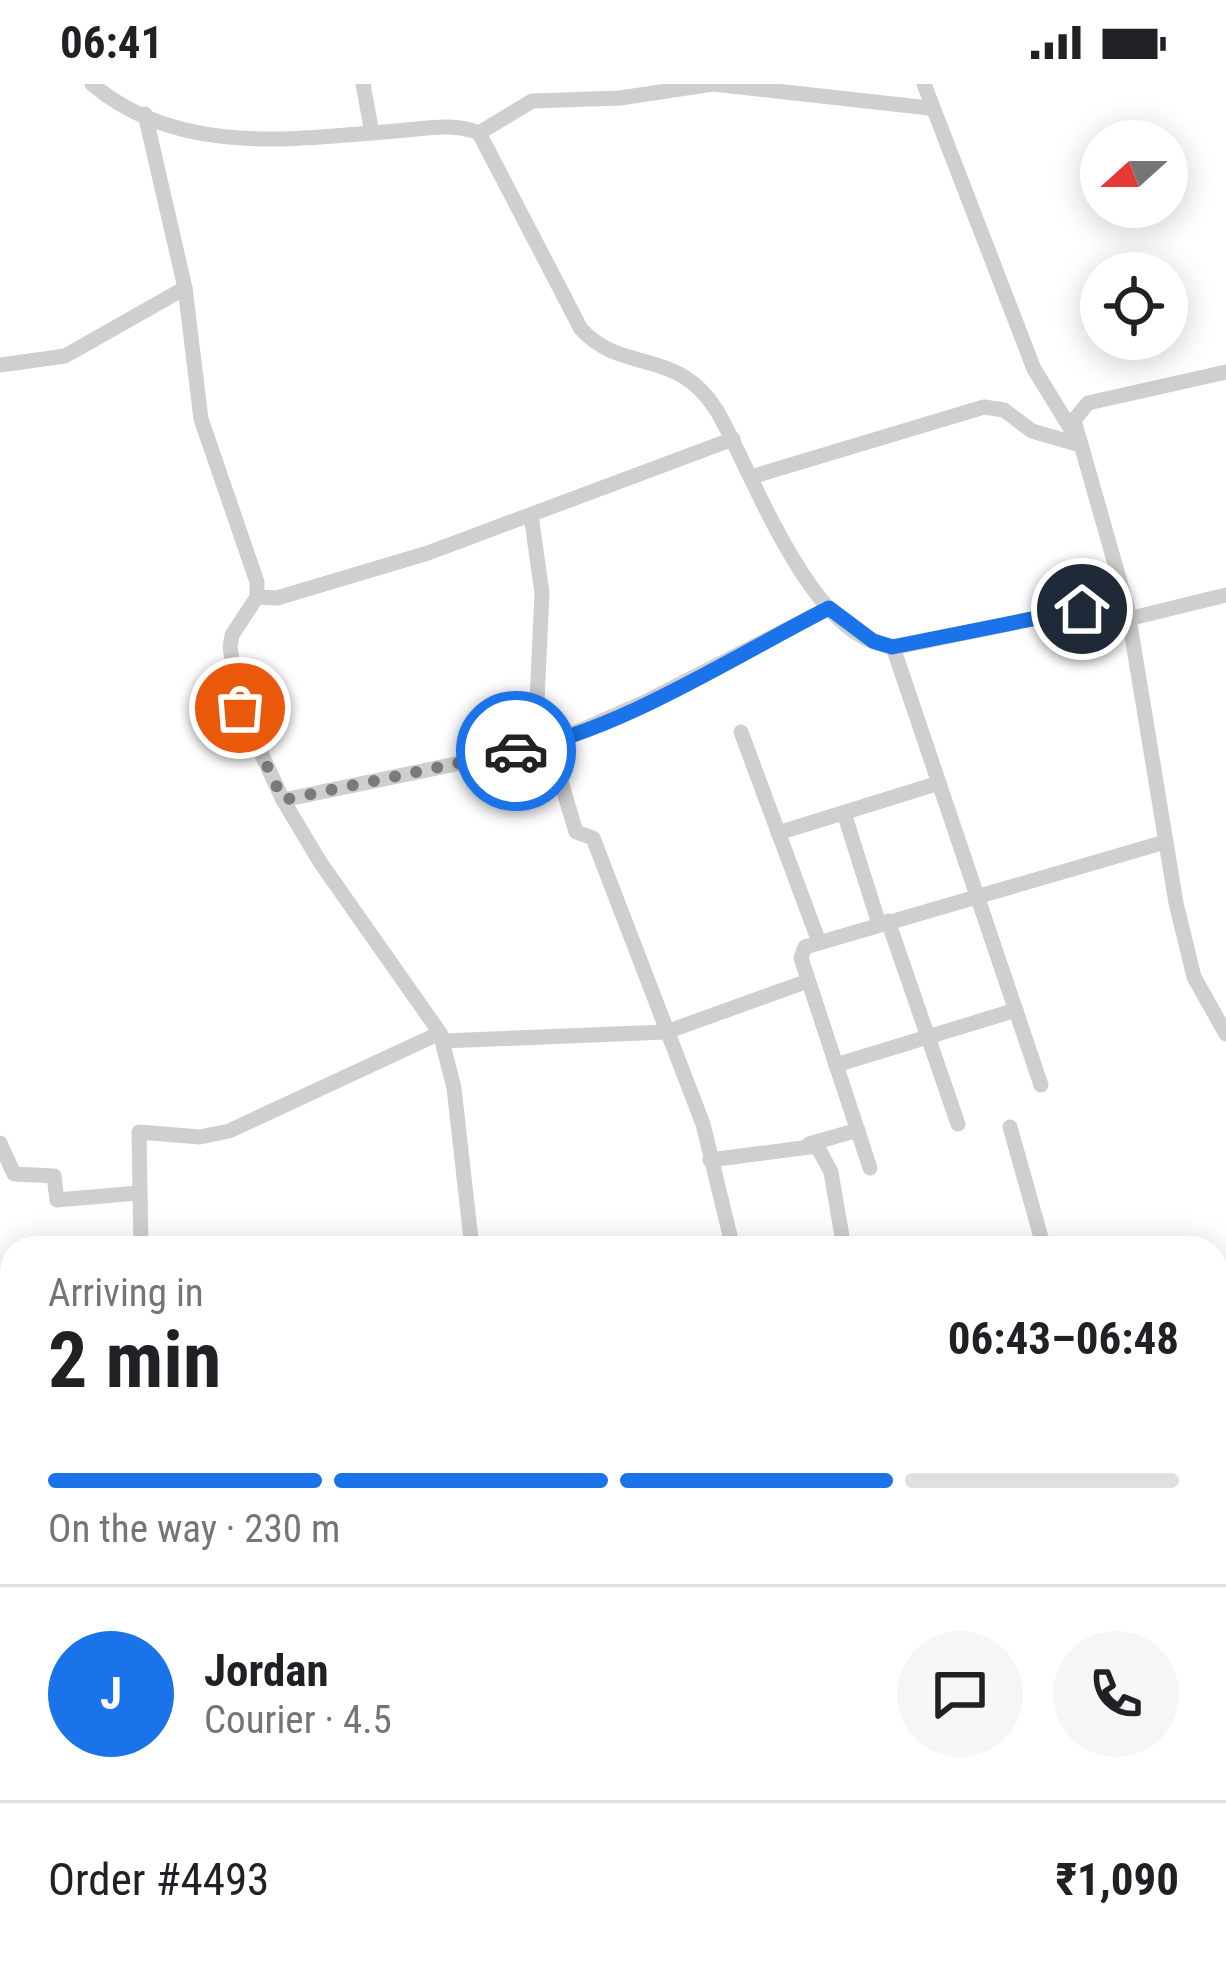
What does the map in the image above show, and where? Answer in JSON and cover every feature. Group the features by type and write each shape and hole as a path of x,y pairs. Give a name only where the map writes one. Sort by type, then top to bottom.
{"street":[{"path":"92,84 145,114 237,140 320,140 463,128 479,133 581,329 616,352 684,372 716,408 793,562 829,608 873,641 892,647 1082,609 1129,612 1226,595"},
{"path":"363,84 372,133"},
{"path":"479,133 524,103 650,88 735,84 929,108"},
{"path":"924,84 929,108 1034,369 1075,439 1129,612 1165,842 1194,977 1226,1034"},
{"path":"145,114 185,288 201,418 239,524 257,597 232,635 230,661 240,708 283,800 441,1037 454,1088 471,1236"},
{"path":"0,365 65,356 148,314 185,288"},
{"path":"1075,439 1074,420 1088,403 1226,372"},
{"path":"752,477 984,407 1004,410 1032,431 1075,439"},
{"path":"257,597 277,598 403,561 733,439"},
{"path":"531,515 542,578 536,682 547,745 576,832 593,838 703,1124 730,1236"},
{"path":"283,800 547,745 647,701 829,608"},
{"path":"892,647 1041,1085"},
{"path":"741,732 819,943"},
{"path":"778,833 939,783"},
{"path":"844,813 958,1124"},
{"path":"870,1168 802,952 976,894 1165,842"},
{"path":"140,1236 140,1132 200,1137 229,1131 441,1037 665,1031 808,981"},
{"path":"1208,1007 1226,1002"},
{"path":"836,1065 1016,1010"},
{"path":"1010,1127 1041,1236"},
{"path":"710,1160 808,1144 858,1130"},
{"path":"0,1143 14,1174 54,1176 57,1200 138,1192"},
{"path":"808,1144 827,1159 842,1236"}],"way so far":[{"path":"240,708 283,800 516,751"}],"route":[{"path":"516,751 547,745 647,701 829,608 873,641 892,647 1082,609"}]}
